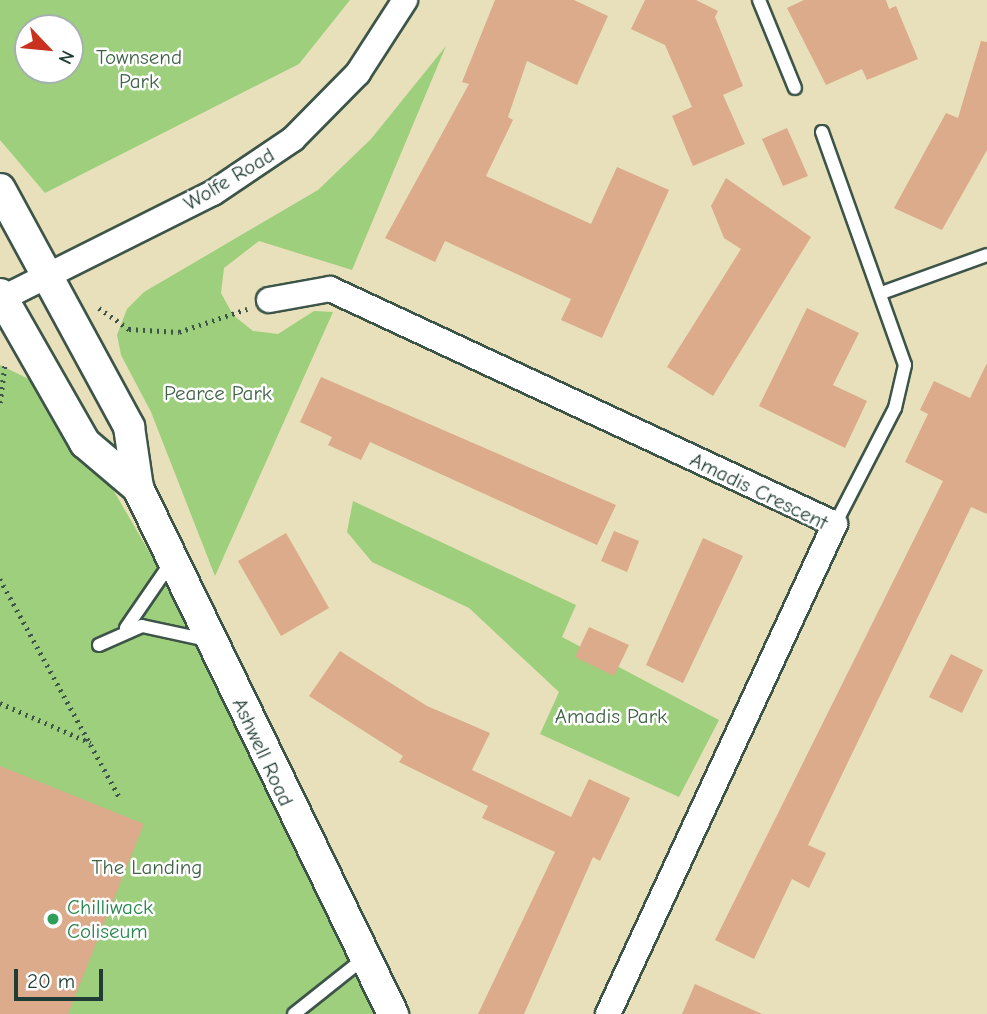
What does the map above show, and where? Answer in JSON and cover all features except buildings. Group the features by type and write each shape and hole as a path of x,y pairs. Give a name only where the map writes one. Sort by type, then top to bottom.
{"street":[{"name":"Wolfe Road","path":"1,297 213,192 293,139 358,73 405,0"},
{"name":"Ashwell Road","path":"0,189 49,273 129,427 138,488 362,960 393,1014"},
{"name":"Amadis Crescent","path":"270,300 330,289 835,524 608,1014"},
{"name":"Ashwell Road","path":"1,297 85,443 138,488"}],"lane":[{"path":"759,0 795,88"},
{"path":"822,132 884,292 905,365 895,408 835,524"},
{"path":"884,292 987,255"},
{"path":"99,645 126,628 172,561"},
{"path":"126,628 211,641"},
{"path":"294,1014 362,960"}],"path":[{"path":"95,305 129,330 179,332 270,300"},
{"path":"0,579 120,798"},
{"path":"0,703 91,743"}],"green space":[{"name":"Townsend Park","path":"0,0 350,0 299,64 45,193 0,140"},
{"name":"Pearce Park","path":"446,46 352,270 259,241 224,268 221,293 233,315 253,331 278,334 314,311 333,312 215,576 151,412 121,355 117,335 127,309 144,292 318,190 371,139"},
{"name":"The Landing","path":"0,365 43,386 108,481 204,646 386,1014 0,1014"},
{"name":"Amadis Park","path":"353,501 576,605 562,637 719,720 679,797 540,734 559,692 469,608 372,562 347,532"}],"place":[{"name":"Chilliwack Coliseum","path":"53,919"}]}
